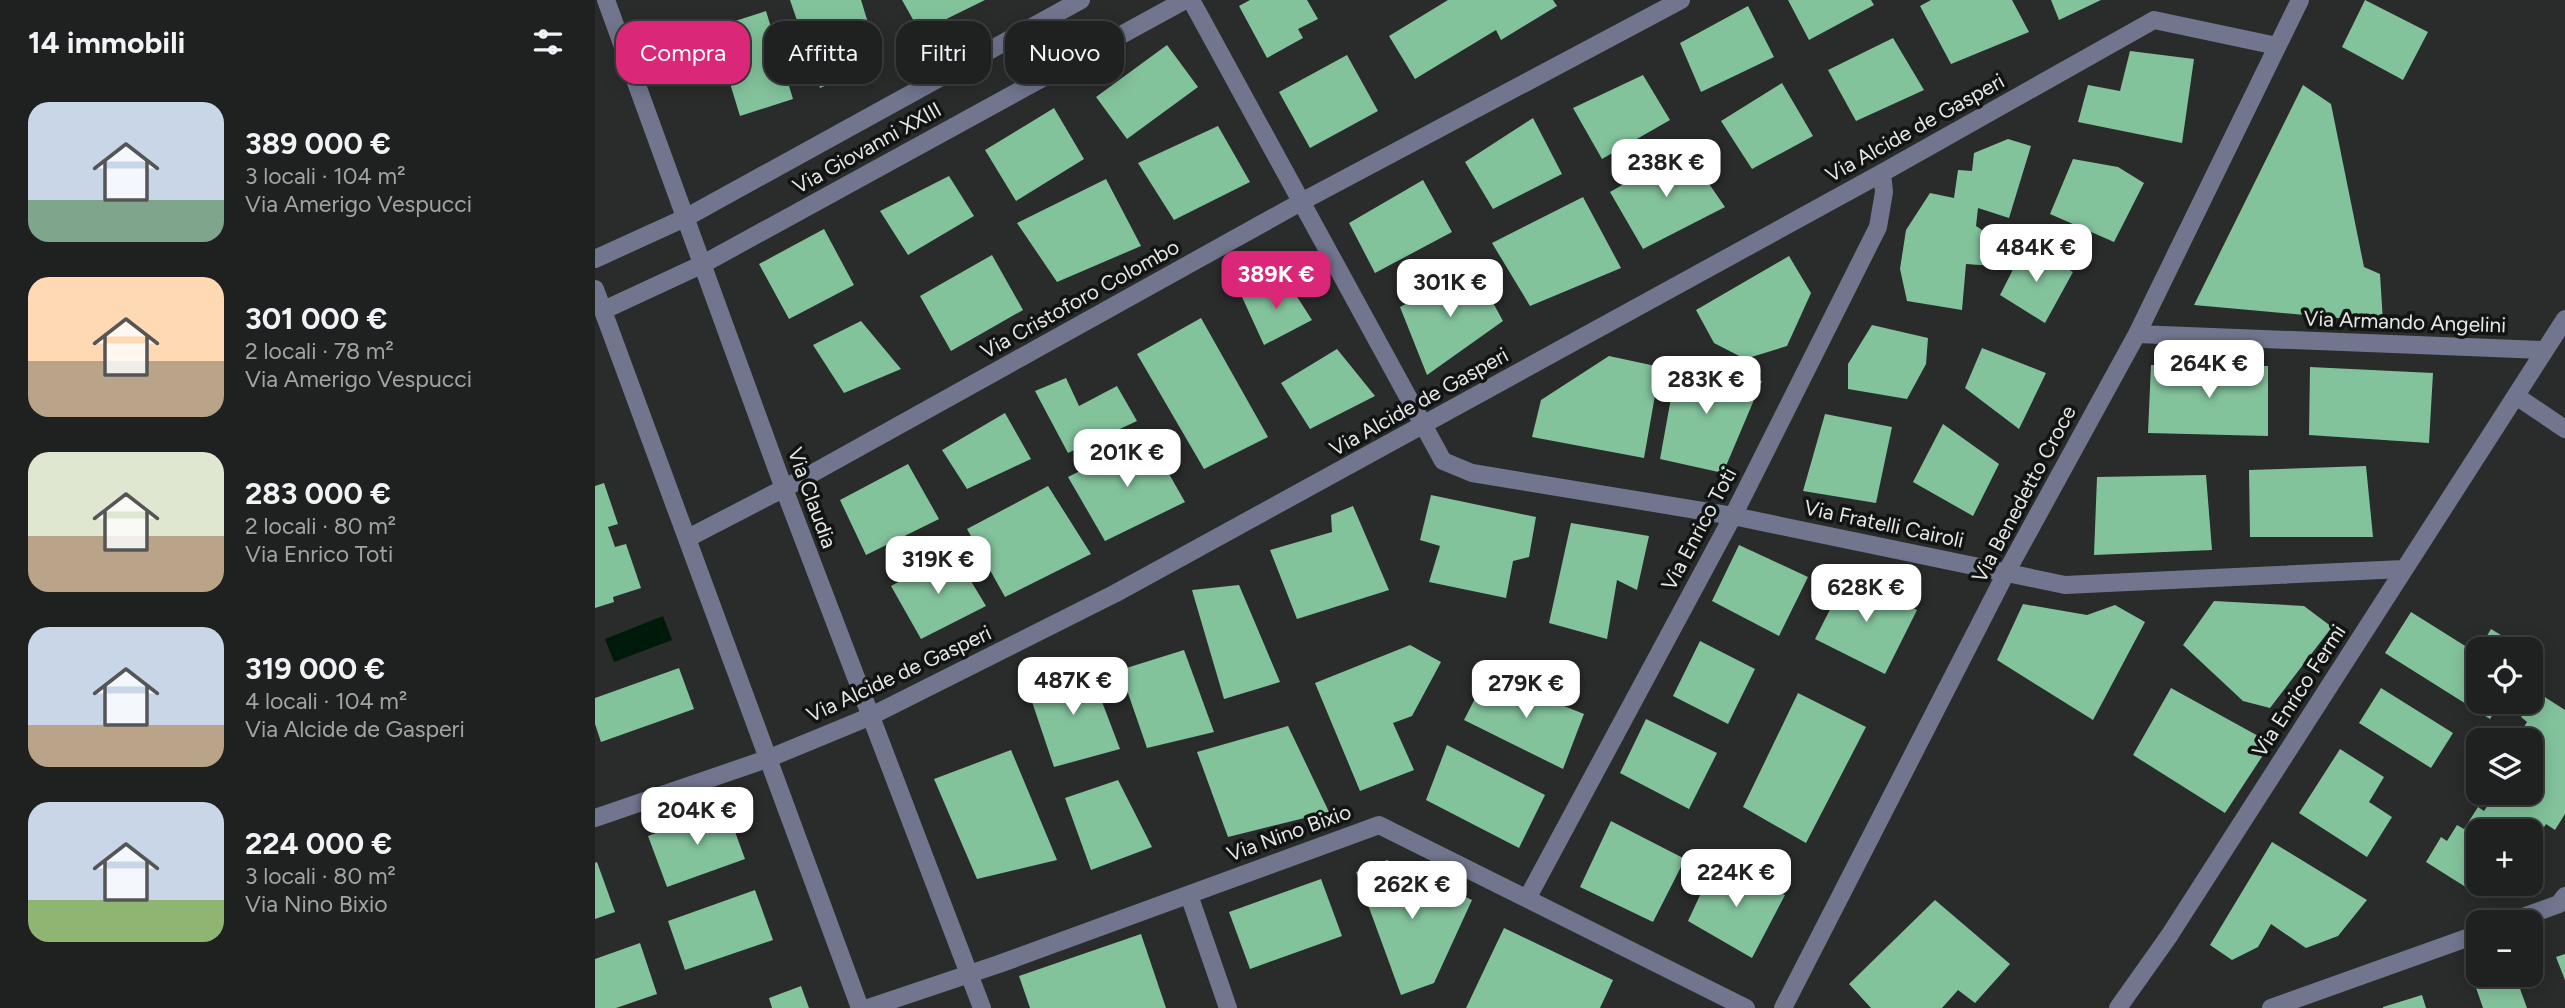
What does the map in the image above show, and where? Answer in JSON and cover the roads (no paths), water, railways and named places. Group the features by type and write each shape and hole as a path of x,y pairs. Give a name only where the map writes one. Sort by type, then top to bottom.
{"street":[{"name":"Via Claudia","path":"606,0 869,717 982,1008"},
{"name":"Via Giovanni XXIII","path":"595,259 687,217 1081,0"},
{"name":"Via Giovanni XXIII","path":"604,310 703,264 1185,0"},
{"name":"Via Fratelli Cairoli","path":"1191,0 1443,461 1472,472 1733,516 2065,585 2403,569"},
{"name":"Via Cristoforo Colombo","path":"688,538 783,486 804,478 1301,202 1681,0"},
{"name":"Via Benedetto Croce","path":"1783,1008 2007,571 2137,334 2299,0"},
{"name":"Via Alcide de Gasperi","path":"595,818 767,759 869,717 1116,593 1882,173 2154,20 2277,46"},
{"name":"Via Enrico Toti","path":"1528,897 1733,516 1878,227 1884,192 1882,173"},
{"path":"595,289 860,1008"},
{"name":"Via Enrico Fermi","path":"2118,1008 2169,936 2565,319"},
{"name":"Via Armando Angelini","path":"2137,334 2545,350"},
{"path":"2516,396 2565,429"},
{"name":"Via Nino Bixio","path":"868,1008 969,975 1379,825 1746,1008"},
{"path":"1189,895 1228,1008"},
{"path":"2543,910 2560,904 2565,896"},
{"path":"2271,1008 2466,938"}]}
